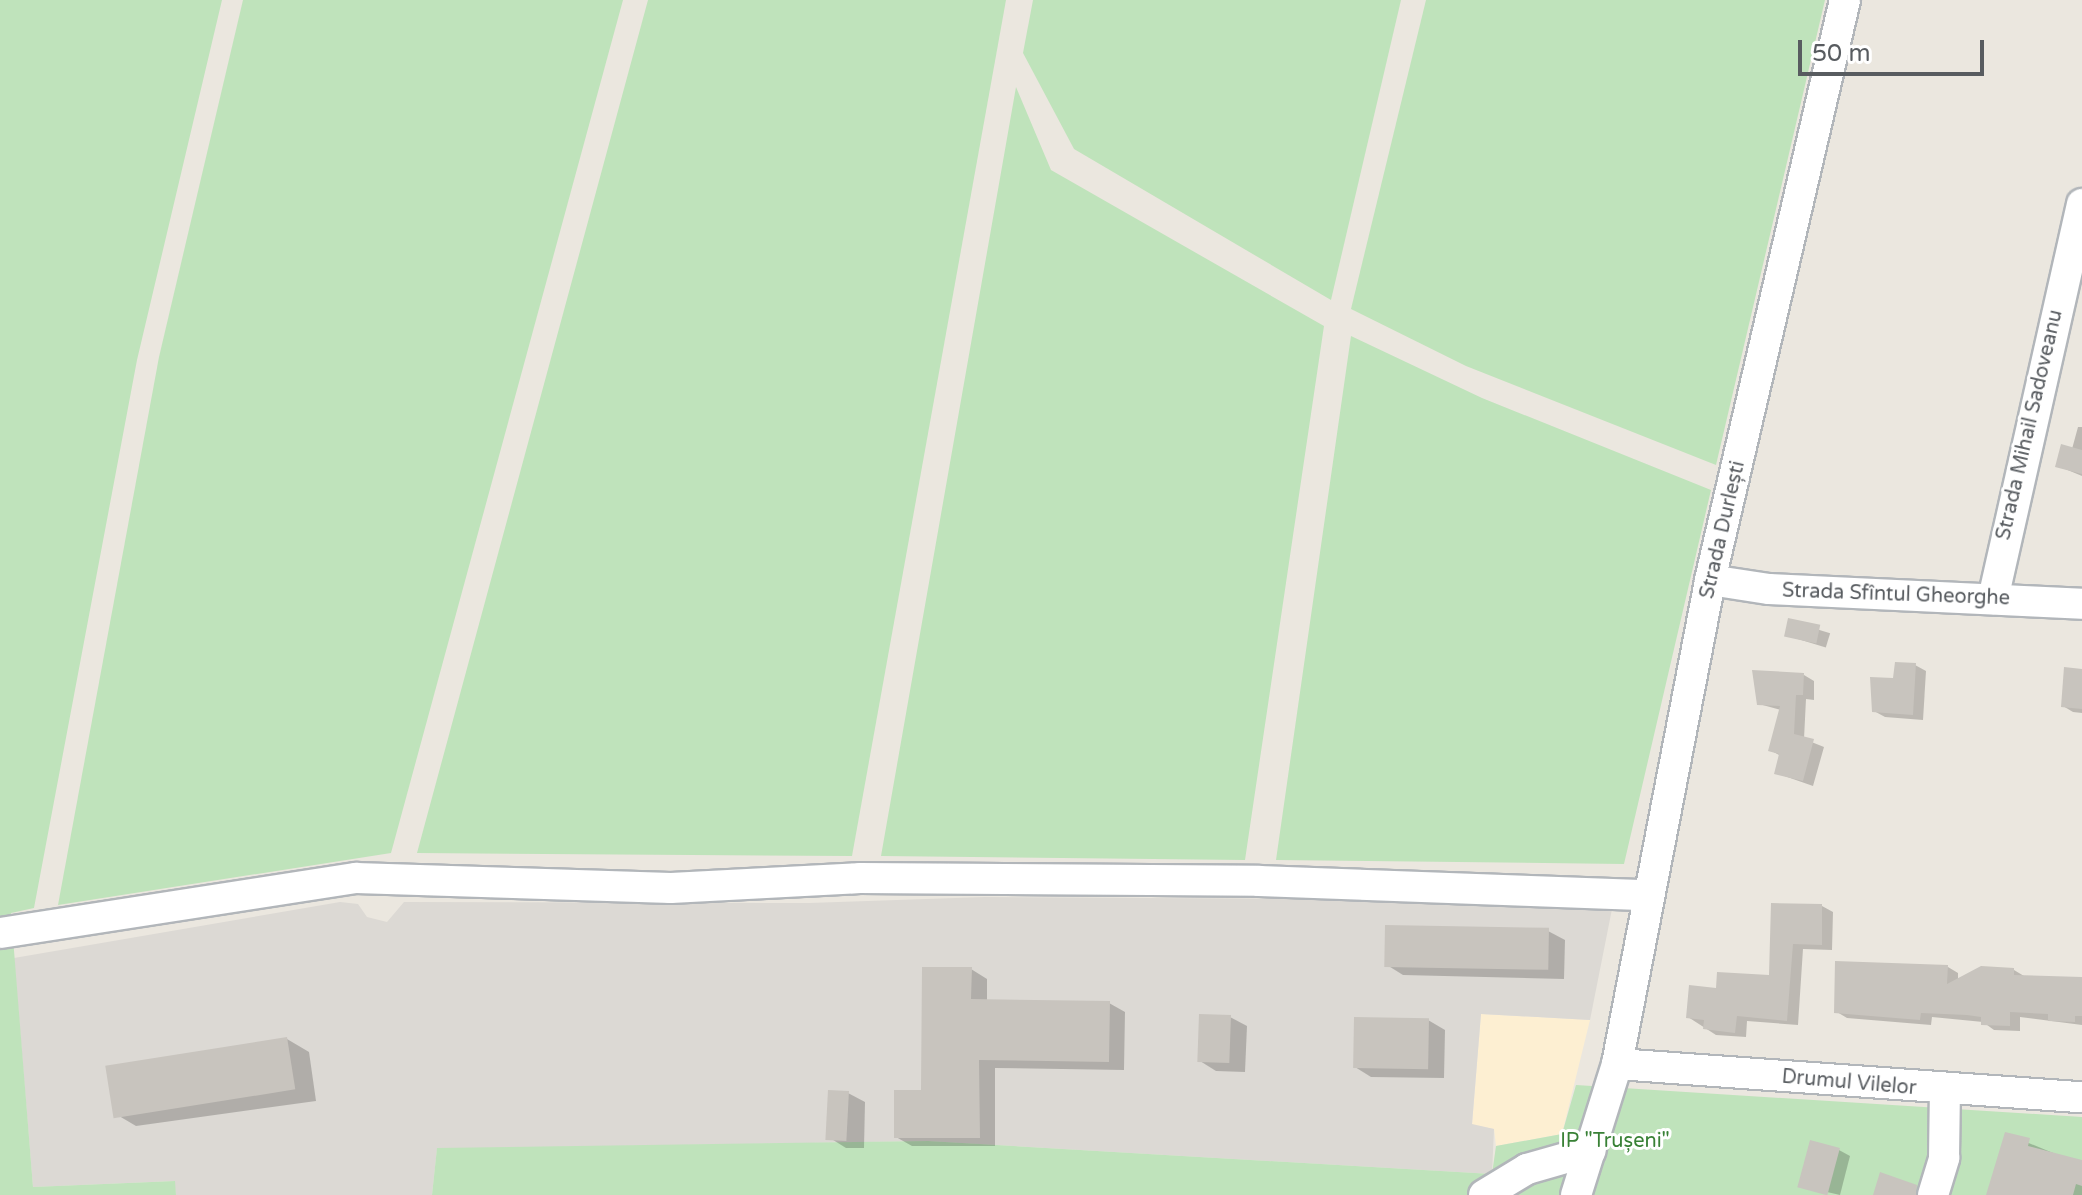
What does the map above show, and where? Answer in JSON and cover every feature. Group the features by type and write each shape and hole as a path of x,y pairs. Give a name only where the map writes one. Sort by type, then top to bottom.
{"street":[{"name":"Strada Durlești","path":"1576,1195 1617,1064 1647,895 1710,580 1845,0"},
{"name":"Strada Mihail Sadoveanu","path":"1993,599 2082,204"},
{"name":"Strada Sfîntul Gheorghe","path":"1710,580 1769,589 2082,604"},
{"path":"0,933 356,878 656,888 860,878 1259,881 1647,895"},
{"name":"Drumul Vilelor","path":"1617,1064 1945,1090 2082,1097"},
{"path":"1933,1195 1944,1158 1945,1090"},
{"path":"1484,1195 1527,1169 1590,1151"}],"shaded area":[{"path":"985,897 1493,900 1612,909 1590,1020 1481,1014 1472,1124 1494,1129 1492,1174 928,1141 437,1149 432,1195 176,1195 174,1181 33,1187 14,958 340,902 358,904 367,917 387,922 404,902 809,903"},
{"path":"1481,1014 1590,1020 1562,1134 1496,1146 1494,1129 1472,1125"}],"green space":[{"path":"0,0 222,0 137,360 34,908 11,913 33,1187 175,1181 176,1195 0,1195"},
{"path":"243,0 623,0 391,853 58,905 159,357"},
{"path":"648,0 1006,0 852,856 417,853"},
{"path":"1033,0 1401,0 1331,300 1074,149 1023,53"},
{"path":"1426,0 1825,0 1716,465 1466,366 1351,309"},
{"path":"1016,87 1051,170 1324,326 1245,860 881,856"},
{"path":"1351,336 1482,398 1711,490 1624,864 1276,860"},
{"name":"IP \"Trușeni\"","path":"1576,1085 2082,1117 2082,1195 432,1195 437,1148 928,1141 1492,1174 1496,1146 1562,1134"}],"building":[{"path":"2061,444 2082,450 2082,474 2055,467"},
{"path":"1788,618 1820,625 1816,643 1784,637"},
{"path":"1895,662 1916,663 1913,715 1872,712 1870,677 1893,678"},
{"path":"2064,667 2082,669 2082,709 2061,707"},
{"path":"1752,670 1804,673 1803,695 1796,695 1794,734 1814,739 1803,781 1774,774 1779,754 1768,751 1780,706 1757,705"},
{"path":"1771,903 1822,904 1822,945 1793,944 1787,1021 1737,1016 1735,1033 1703,1029 1704,1020 1686,1018 1689,985 1716,988 1717,972 1769,975"},
{"path":"1385,925 1549,928 1548,970 1384,967"},
{"path":"1835,961 1948,965 1947,984 1981,966 2014,968 2014,975 2082,977 2082,1016 2075,1016 2075,1022 2048,1021 2048,1014 2010,1012 2010,1026 1981,1025 1981,1017 1967,1015 1921,1013 1920,1020 1834,1013"},
{"path":"922,967 972,967 971,999 1110,1001 1109,1062 979,1060 980,1138 894,1138 894,1090 921,1090"},
{"path":"1199,1014 1231,1015 1229,1063 1197,1062"},
{"path":"1354,1017 1429,1018 1428,1069 1353,1068"},
{"path":"287,1037 295,1089 114,1118 105,1066"},
{"path":"828,1090 849,1091 846,1141 825,1140"},
{"path":"2005,1132 2030,1138 2028,1146 2082,1160 2082,1186 2076,1184 2073,1195 1986,1195"},
{"path":"1810,1140 1840,1148 1827,1195 1797,1187"},
{"path":"1880,1172 1917,1185 1916,1195 1873,1195"}]}
